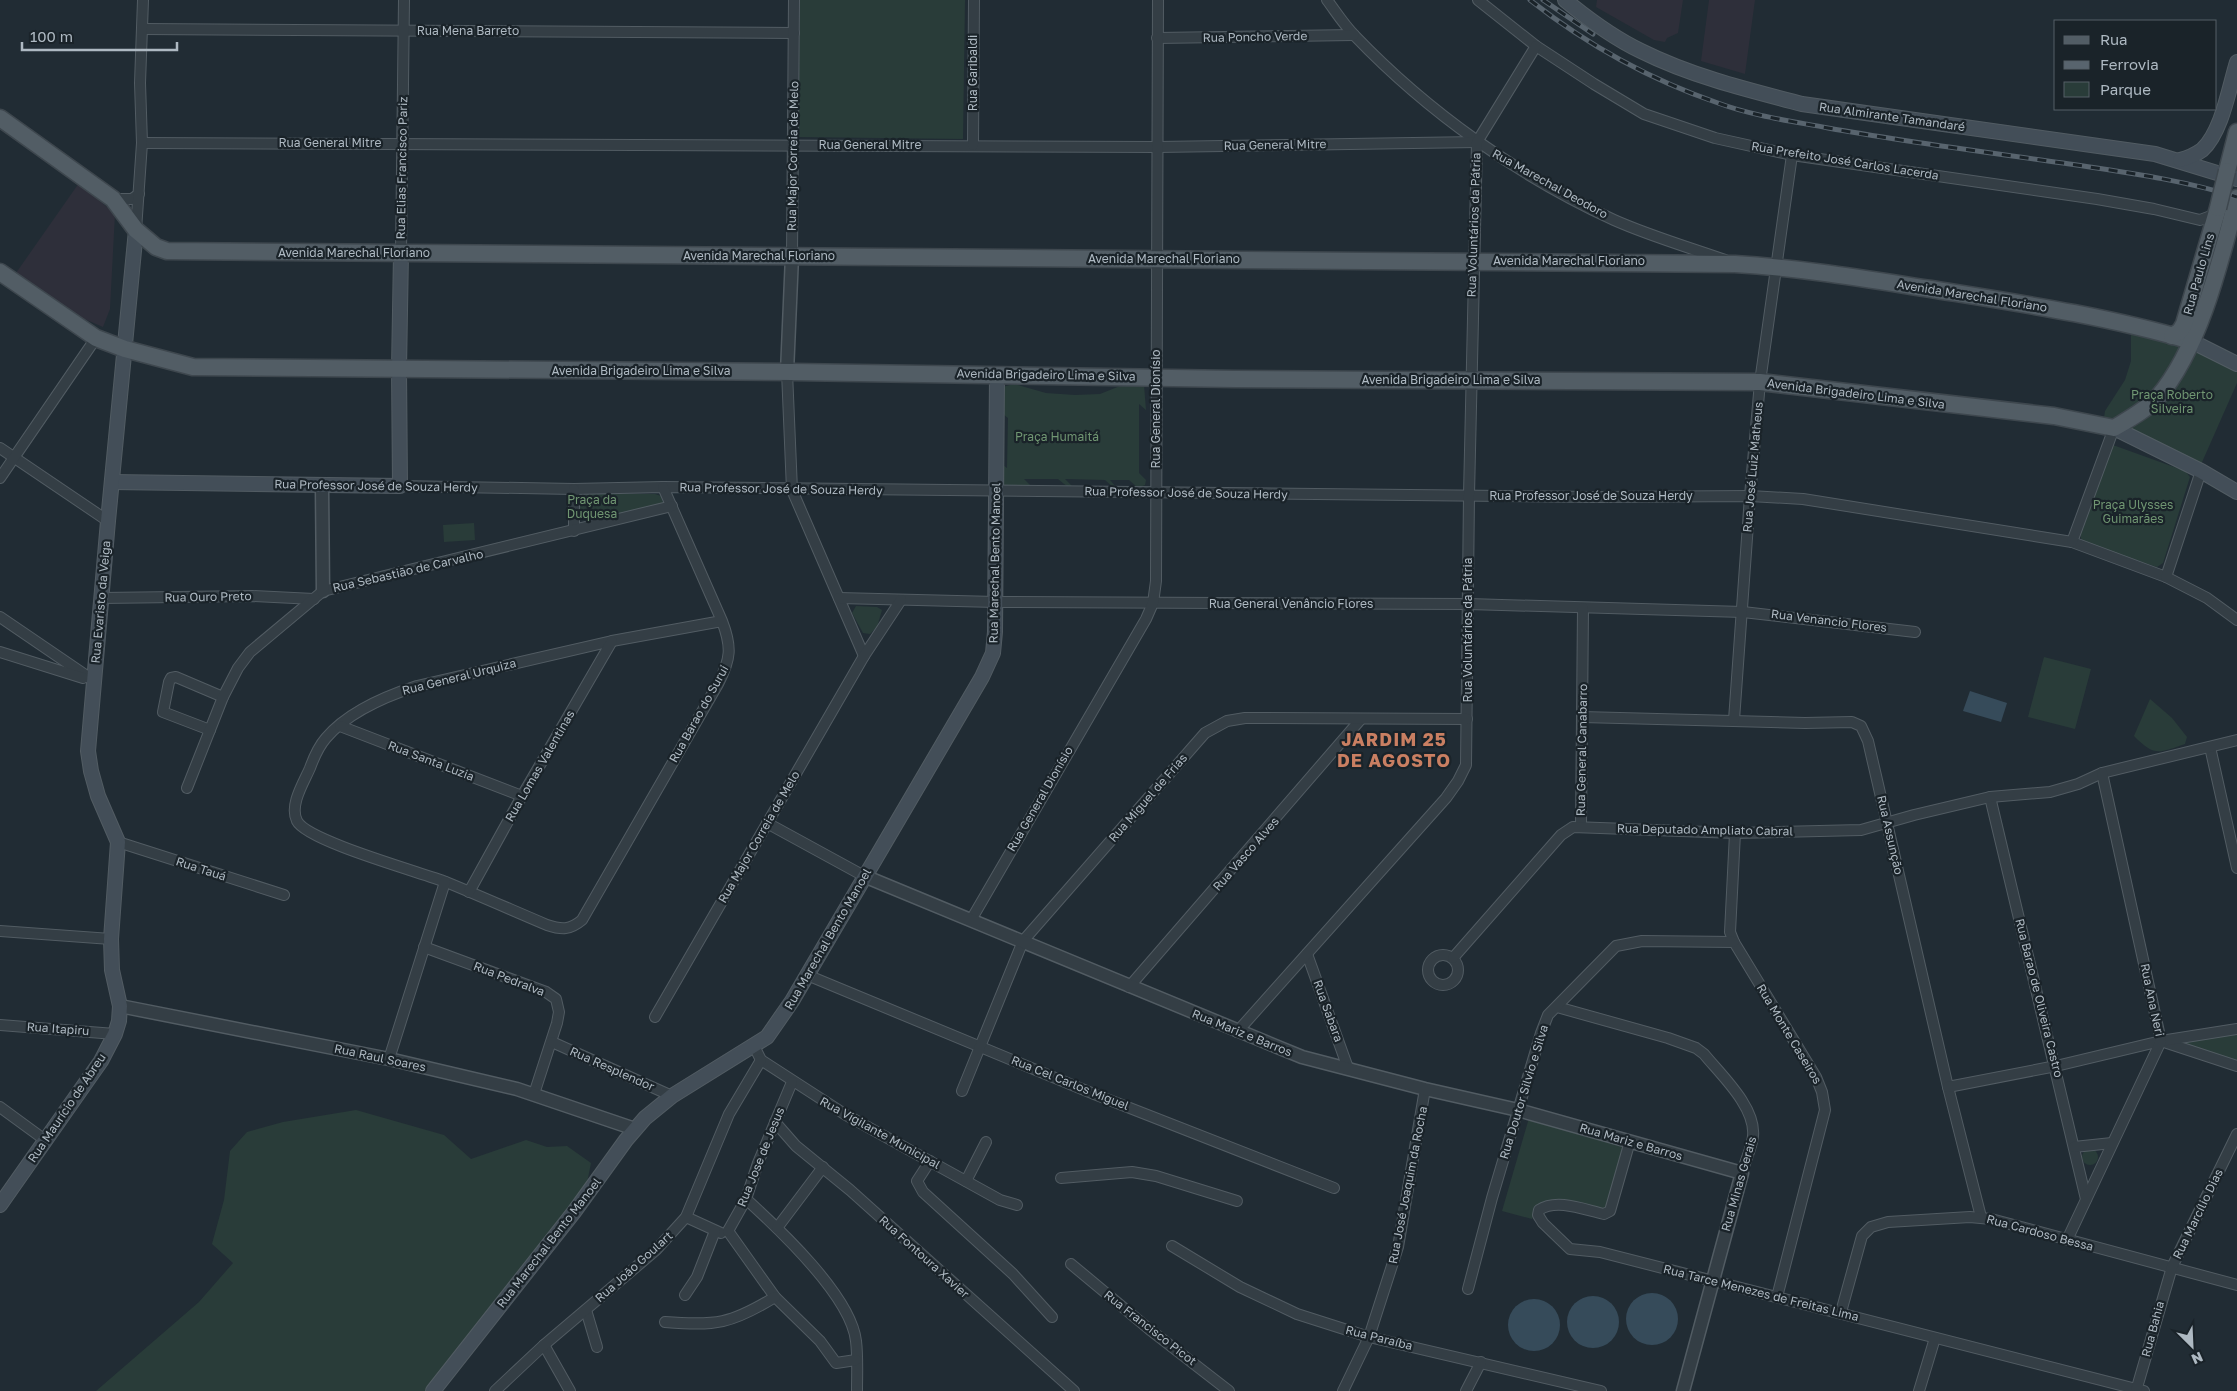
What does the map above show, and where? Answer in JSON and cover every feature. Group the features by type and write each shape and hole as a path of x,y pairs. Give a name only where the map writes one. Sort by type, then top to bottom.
{"main road":[{"name":"Rua Almirante Tamandaré","path":"1565,0 1586,17 1642,52 1683,68 1759,93 1802,104 2156,154 2232,175"},
{"path":"2180,160 2201,150 2214,133 2237,62"},
{"name":"Avenida Marechal Floriano","path":"0,118 113,199 136,230 156,247 173,251 1735,264 1775,266 2009,302 2108,320 2192,341"},
{"path":"2226,208 2237,132"},
{"name":"Rua Paulo Lins","path":"2192,341 2233,230 2226,208"},
{"name":"Rua Paulo Lins","path":"2172,336 2180,331 2184,324 2226,208"},
{"name":"Rua Evaristo da Veiga","path":"120,1006 112,970 118,842 98,796 90,771 88,752 136,230"},
{"name":"Rua Elias Francisco Pariz","path":"400,486 399,369 401,253"},
{"name":"Avenida Brigadeiro Lima e Silva","path":"0,272 96,338 125,349 193,367 1155,376 1245,379 1760,382 2054,416 2114,428"},
{"path":"2237,364 2192,341 2171,379 2157,398 2114,428 2201,471 2237,492"},
{"name":"Rua Marechal Bento Manoel","path":"433,1391 574,1212 635,1129 652,1111 672,1096 754,1046 772,1032 988,664 995,642 997,375"},
{"name":"Rua Professor José de Souza Herdy","path":"112,482 400,486"},
{"name":"Rua Maurício de Abreu","path":"0,1205 5,1189 45,1140 101,1061 115,1034 119,1021 120,1006"}],"street":[{"name":"Rua Evaristo da Veiga","path":"136,230 142,143 140,83 143,0"},
{"name":"Rua Elias Francisco Pariz","path":"401,253 404,0"},
{"name":"Rua Major Correia de Melo","path":"794,0 792,256 787,372 792,490 864,656"},
{"name":"Rua Garibaldi","path":"973,145 974,0"},
{"name":"Rua General Dionísio","path":"971,920 1133,641 1153,603 1156,581 1155,376 1158,0"},
{"name":"Rua Marechal Deodoro","path":"1327,0 1354,35 1409,87 1477,142 1560,192 1615,220 1735,264"},
{"name":"Rua Prefeito José Carlos Lacerda","path":"1478,0 1536,46 1644,114 1715,138 1792,155 2097,198 2200,220 2226,208"},
{"name":"Rua Mena Barreto","path":"143,29 794,33"},
{"name":"Rua Poncho Verde","path":"1157,38 1354,35"},
{"path":"1477,142 1536,46"},
{"name":"Rua General Mitre","path":"142,143 1158,147 1477,142"},
{"name":"Rua Voluntários da Pátria","path":"1237,1032 1458,782 1466,765 1473,261 1477,142"},
{"name":"Rua José Luiz Matheus","path":"1734,720 1760,382 1792,155"},
{"path":"113,199 132,199 139,194"},
{"path":"0,478 96,338"},
{"path":"2072,542 2114,428"},
{"path":"0,448 108,521"},
{"path":"2166,577 2201,471"},
{"path":"318,595 322,486"},
{"name":"Rua Professor José de Souza Herdy","path":"400,486 1606,497 1750,496 1838,504 2072,542 2166,577 2207,598 2237,620"},
{"name":"Rua Barao do Surui","path":"592,904 726,668 730,654 728,638 722,621 664,487"},
{"path":"574,489 574,531"},
{"name":"Rua Sebastião de Carvalho","path":"187,788 223,697 238,668 250,652 318,595 672,506"},
{"name":"Rua Ouro Preto","path":"102,598 318,595"},
{"name":"Rua General Venâncio Flores","path":"839,598 996,602 1469,604 1743,612"},
{"name":"Rua Major Correia de Melo","path":"655,1018 864,656 901,600"},
{"name":"Rua General Canabarro","path":"1453,958 1561,834 1569,828 1581,826 1584,608"},
{"name":"Rua Venancio Flores","path":"1743,612 1915,632"},
{"path":"0,617 94,681"},
{"name":"Rua General Urquiza","path":"592,904 582,920 571,928 564,929 547,925 445,882 327,840 307,831 297,821 294,812 316,754 326,738 367,706 390,695 417,686 612,641 722,621"},
{"name":"Rua Lomas Valentinas","path":"469,892 612,641"},
{"path":"0,652 94,681"},
{"path":"210,730 162,712 168,682 171,678 176,677 223,697"},
{"name":"Rua Assunção","path":"1582,717 1852,722 1858,724 1864,730 1948,1087 1981,1217"},
{"name":"Rua Miguel de Frias","path":"962,1091 1023,942 1206,733 1217,725 1245,718 1467,719"},
{"name":"Rua Vasco Alves","path":"1129,987 1361,720"},
{"name":"Rua Santa Luzia","path":"340,726 522,796"},
{"name":"Rua Deputado Ampliato Cabral","path":"1581,826 1735,833 1854,830 1990,798 2050,792 2078,784 2102,773 2237,740"},
{"path":"2210,747 2237,868"},
{"name":"Rua Ana Neri","path":"2067,1240 2161,1041 2102,773"},
{"name":"Rua Barao de Oliveira Castro","path":"1990,798 2056,1066 2086,1199"},
{"name":"Rua Mariz e Barros","path":"767,823 864,876 1237,1032 1302,1057 1425,1089 1518,1110 1742,1173"},
{"name":"Rua Monte Caseiros","path":"1735,833 1729,923 1734,942 1816,1077 1824,1100 1823,1119 1777,1296"},
{"name":"Rua Tauá","path":"118,842 284,895"},
{"path":"389,1059 445,882"},
{"path":"0,931 112,939"},
{"name":"Rua Doutor Silvio e Silva","path":"1468,1289 1544,1023 1616,946 1642,941 1734,942"},
{"name":"Rua Pedralva","path":"424,947 553,996 559,1005 559,1012 552,1042 534,1094"},
{"name":"Rua Sabara","path":"1307,954 1348,1068"},
{"name":"Rua Cel Carlos Miguel","path":"807,975 981,1047 1334,1188"},
{"name":"Rua Raul Soares","path":"120,1006 389,1059 534,1094 635,1129"},
{"name":"Rua Minas Gerais","path":"1557,1007 1677,1040 1696,1048 1704,1054 1747,1108 1752,1119 1753,1137 1712,1281 1684,1391"},
{"name":"Rua Itapiru","path":"0,1026 115,1034"},
{"path":"1948,1087 2056,1066 2161,1041 2237,1029"},
{"path":"2161,1041 2237,1066"},
{"name":"Rua Resplendor","path":"552,1042 672,1096"},
{"name":"Rua Vigilante Municipal","path":"754,1046 761,1060 792,1082 895,1144 1000,1200 1017,1205"},
{"name":"Rua Joāo Goulart","path":"495,1391 544,1345 656,1250 686,1218 729,1114 761,1060"},
{"name":"Rua Jose de Jesus","path":"728,1231 746,1199 758,1163 792,1082"},
{"name":"Rua José Joaquim da Rocha","path":"1343,1391 1369,1337 1398,1248 1425,1089"},
{"path":"0,1108 45,1140"},
{"name":"Rua Fontoura Xavier","path":"775,1122 796,1146 823,1167 1073,1391"},
{"name":"Rua Marcílio Dias","path":"2172,1267 2237,1134"},
{"name":"Rua Tarce Menezes de Freitas Lima","path":"1630,1141 1610,1212 1604,1214 1552,1205 1539,1210 1538,1215 1540,1219 1570,1250 1600,1252 1841,1312 2139,1390"},
{"path":"966,1181 986,1142"},
{"path":"2074,1147 2112,1142"},
{"path":"930,1162 917,1181 923,1192 1014,1274 1052,1317"},
{"path":"777,1228 823,1167"},
{"path":"1061,1178 1124,1171 1132,1172 1156,1176 1237,1201"},
{"path":"746,1199 777,1228 815,1270 842,1307 856,1340 857,1391"},
{"name":"Rua Cardoso Bessa","path":"1841,1312 1859,1244 1865,1231 1870,1227 1888,1222 1981,1217 2237,1285"},
{"path":"686,1218 719,1233 728,1231 775,1298 820,1341 836,1363 856,1360"},
{"path":"685,1295 697,1277 715,1231"},
{"name":"Rua Paraíba","path":"1172,1246 1240,1287 1280,1307 1369,1337 1601,1391"},
{"name":"Rua Francisco Picot","path":"1071,1264 1149,1329 1229,1391"},
{"name":"Rua Bahia","path":"2139,1390 2172,1267"},
{"path":"665,1322 714,1324 729,1321 752,1312 775,1298"},
{"path":"586,1310 597,1347"},
{"path":"1919,1391 1935,1338"},
{"path":"544,1345 570,1391"},
{"path":"1466,1391 1481,1362"}],"shaded area":[{"path":"1597,0 1683,0 1678,33 1667,38 1665,42 1654,40 1596,7"},
{"path":"1709,0 1755,0 1745,74 1701,61"},
{"path":"79,183 115,214 110,309 103,327 82,318 16,273"}],"green space":[{"path":"800,0 965,0 963,139 798,137"},
{"name":"Praça Roberto Silveira","path":"2131,331 2196,351 2237,371 2237,383 2199,469 2115,436 2102,433 2105,411 2125,380 2131,361"},
{"name":"Praça Humaitá","path":"1014,384 1046,393 1075,395 1100,394 1125,384 1144,385 1146,410 1139,404 1139,473 1146,480 1145,485 1138,488 1129,480 1110,480 1117,488 1114,488 1105,480 1065,479 1074,488 1069,488 1058,479 1024,479 1032,487 1001,485 1000,463 1007,468 1008,418 1000,412 1002,387"},
{"name":"Praça Ulysses Guimarães","path":"2113,445 2185,471 2190,477 2163,563 2157,567 2082,542 2079,530 2109,447"},
{"name":"Praça da Duquesa","path":"587,494 655,494 661,496 663,502 662,504 591,522 583,517 578,508 581,499"},
{"path":"474,523 475,540 444,542 443,525"},
{"path":"856,606 877,607 882,610 877,627 870,634 863,633 852,613"},
{"path":"2044,657 2091,669 2075,729 2028,717"},
{"path":"2150,699 2172,718 2187,737 2185,744 2169,750 2157,751 2147,747 2134,736"},
{"path":"2237,1032 2237,1066 2162,1045"},
{"path":"356,1110 444,1135 471,1159 526,1140 547,1147 567,1146 591,1163 587,1183 429,1391 96,1391 199,1302 233,1263 212,1244 224,1200 230,1151 247,1132 283,1122"},
{"path":"1529,1118 1624,1143 1608,1210 1536,1209 1532,1219 1502,1211"},
{"path":"2090,1149 2098,1157 2090,1165 2082,1157"}],"water":[{"path":"1970,691 2007,703 2001,722 1963,711"},
{"path":"1652,1293 1662,1295 1670,1301 1676,1309 1678,1319 1676,1329 1670,1337 1662,1343 1652,1345 1642,1343 1634,1337 1628,1329 1626,1319 1628,1309 1634,1301 1642,1295"},
{"path":"1593,1296 1603,1298 1611,1304 1617,1312 1619,1322 1617,1332 1611,1340 1603,1346 1593,1348 1583,1346 1575,1340 1569,1332 1567,1322 1569,1312 1575,1304 1583,1298"},
{"path":"1534,1299 1544,1301 1552,1307 1558,1315 1560,1325 1558,1335 1552,1343 1544,1349 1534,1351 1524,1349 1516,1343 1510,1335 1508,1325 1510,1315 1516,1307 1524,1301"}],"railway":[{"path":"1530,0 1596,46 1644,72 1693,94 1731,108 1758,115 1887,138 2151,177 2194,185 2237,197"},
{"path":"1543,0 1593,34"}],"district":[{"name":"JARDIM 25 DE AGOSTO","path":"1394,750"}]}
